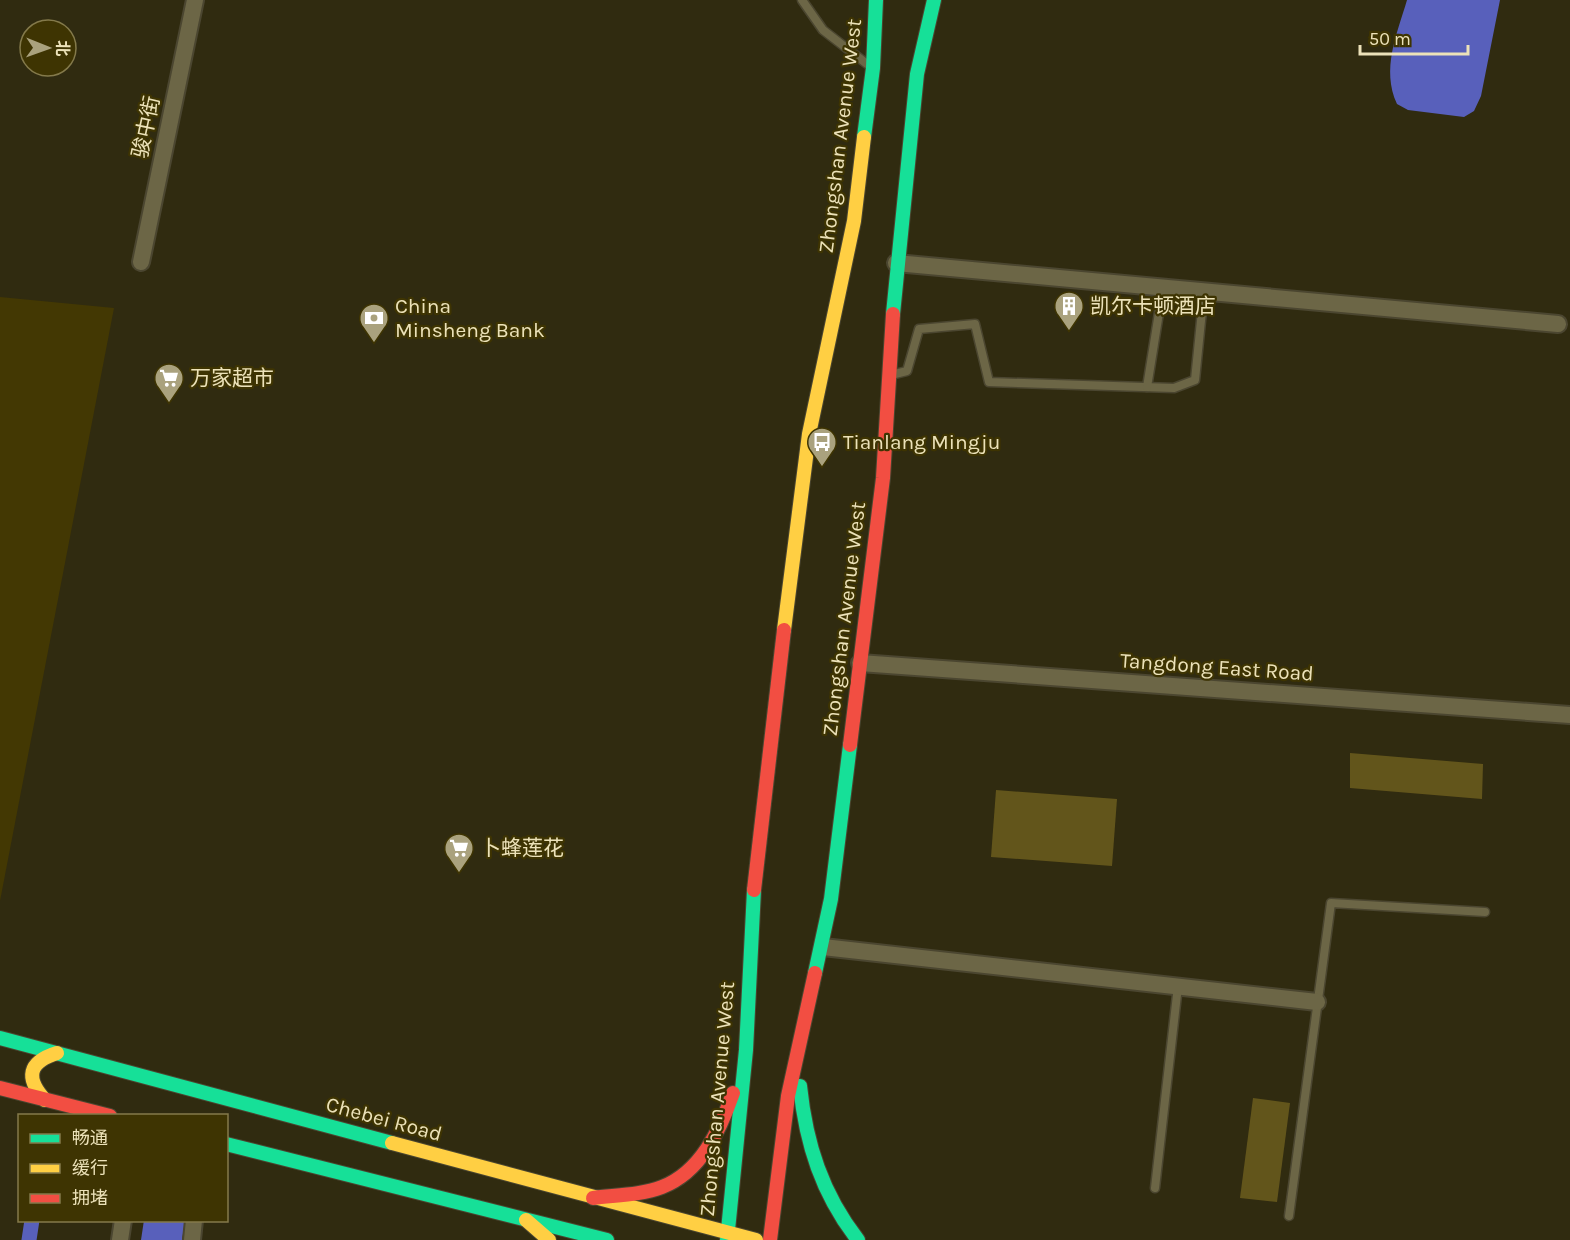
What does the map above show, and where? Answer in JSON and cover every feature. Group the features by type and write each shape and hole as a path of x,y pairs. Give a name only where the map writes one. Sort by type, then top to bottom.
{"main road":[{"name":"Zhongshan Avenue West","path":"727,1237 746,1050 755,879 802,481 813,411 846,270 873,68 876,0"},
{"name":"Zhongshan Avenue West","path":"770,1240 788,1096 823,946 831,899 883,478 896,263 917,74 934,0"},
{"path":"915,22 917,74"},
{"path":"802,1034 801,1105 813,1158 834,1207 858,1240"},
{"name":"Chebei Road","path":"0,1038 593,1198 727,1237 756,1240"},
{"path":"593,1198 662,1187 692,1167 724,1117 746,1050"},
{"path":"45,1100 33,1087 32,1071 41,1058 57,1053"},
{"path":"0,1088 102,1114"},
{"path":"228,1145 607,1240"},
{"path":"735,1162 745,1173"},
{"path":"763,1178 779,1171"},
{"path":"526,1220 549,1240"}],"street":[{"name":"骏中街","path":"141,262 195,0"},
{"path":"896,263 1558,324"},
{"name":"Tangdong East Road","path":"860,663 1570,715"},
{"path":"823,946 1317,1002"},
{"path":"120,1240 123,1222"},
{"path":"192,1240 194,1222"}],"lane":[{"path":"802,0 823,30 873,68"},
{"path":"1147,387 1163,288"},
{"path":"890,375 908,371 919,329 975,324 989,382 1174,388 1195,380 1204,291"},
{"path":"1289,1216 1330,903 1485,912"},
{"path":"1155,1188 1178,986"}],"shaded area":[{"path":"0,297 114,308 0,901"},
{"path":"1350,753 1483,764 1482,799 1350,788"},
{"path":"996,790 1117,799 1112,866 991,857"},
{"path":"1253,1098 1290,1103 1277,1202 1240,1198"}],"water":[{"path":"1407,0 1500,0 1481,96 1474,111 1464,117 1408,110 1397,104 1392,91 1390,65"},
{"path":"144,1222 185,1222 182,1240 141,1240"}],"waterway":[{"path":"29,1240 32,1222"}],"traffic: fast":[{"path":"864,137 873,68 876,0"},
{"path":"893,314 917,74 934,0"},
{"path":"815,973 831,899 850,745"},
{"path":"727,1240 746,1050 754,890"},
{"path":"0,1038 392,1143"},
{"path":"800,1086 811,1148 818,1168 835,1205 858,1240"},
{"path":"228,1145 607,1240"}],"traffic: slow":[{"path":"784,630 809,434 854,221 864,137"},
{"path":"45,1100 34,1085 33,1072 40,1061 57,1053"},
{"path":"392,1143 756,1240"},
{"path":"526,1220 549,1240"}],"traffic: jam":[{"path":"850,745 883,478 893,314"},
{"path":"754,890 784,630"},
{"path":"770,1240 788,1096 815,973"},
{"path":"0,1088 102,1114"},
{"path":"593,1198 654,1190 676,1180 688,1171 707,1148 722,1121 733,1093"}],"place":[{"name":"凯尔卡顿酒店","path":"1069,332"},
{"name":"China Minsheng Bank","path":"374,344"},
{"name":"万家超市","path":"169,404"},
{"name":"Tianlang Mingju","path":"822,468"},
{"name":"卜蜂莲花","path":"459,874"}]}
